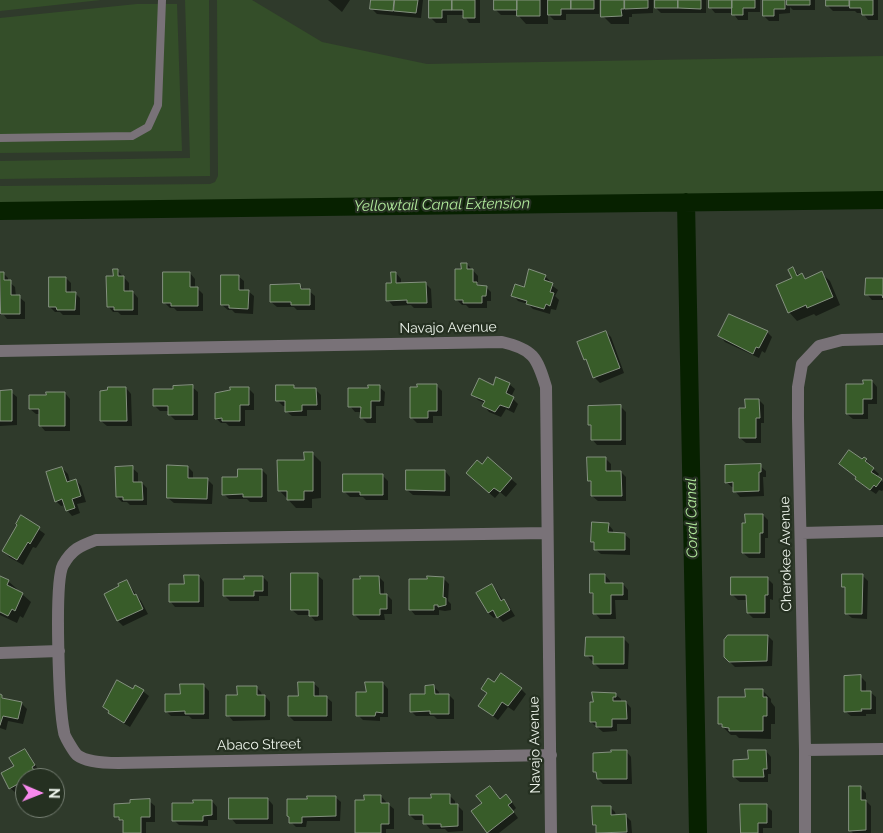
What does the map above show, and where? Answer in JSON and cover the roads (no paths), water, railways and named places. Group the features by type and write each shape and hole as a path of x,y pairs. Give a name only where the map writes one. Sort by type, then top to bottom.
{"street":[{"name":"Cherokee Avenue","path":"805,833 798,387 802,364 819,346 842,340 883,340"},
{"name":"Navajo Avenue","path":"0,351 502,342 521,346 538,361 546,386 551,833"},
{"path":"801,533 883,531"},
{"name":"Abaco Street","path":"547,533 96,540 76,548 62,566 59,587 59,651 64,734 77,755 98,762 551,755"},
{"path":"0,653 59,651"},
{"path":"805,750 883,749"}],"lane":[{"path":"0,138 132,136 148,127 158,105 162,0"}],"waterway":[{"name":"Yellowtail Canal Extension","path":"0,211 883,200"},
{"name":"Coral Canal","path":"686,202 698,833"}]}
